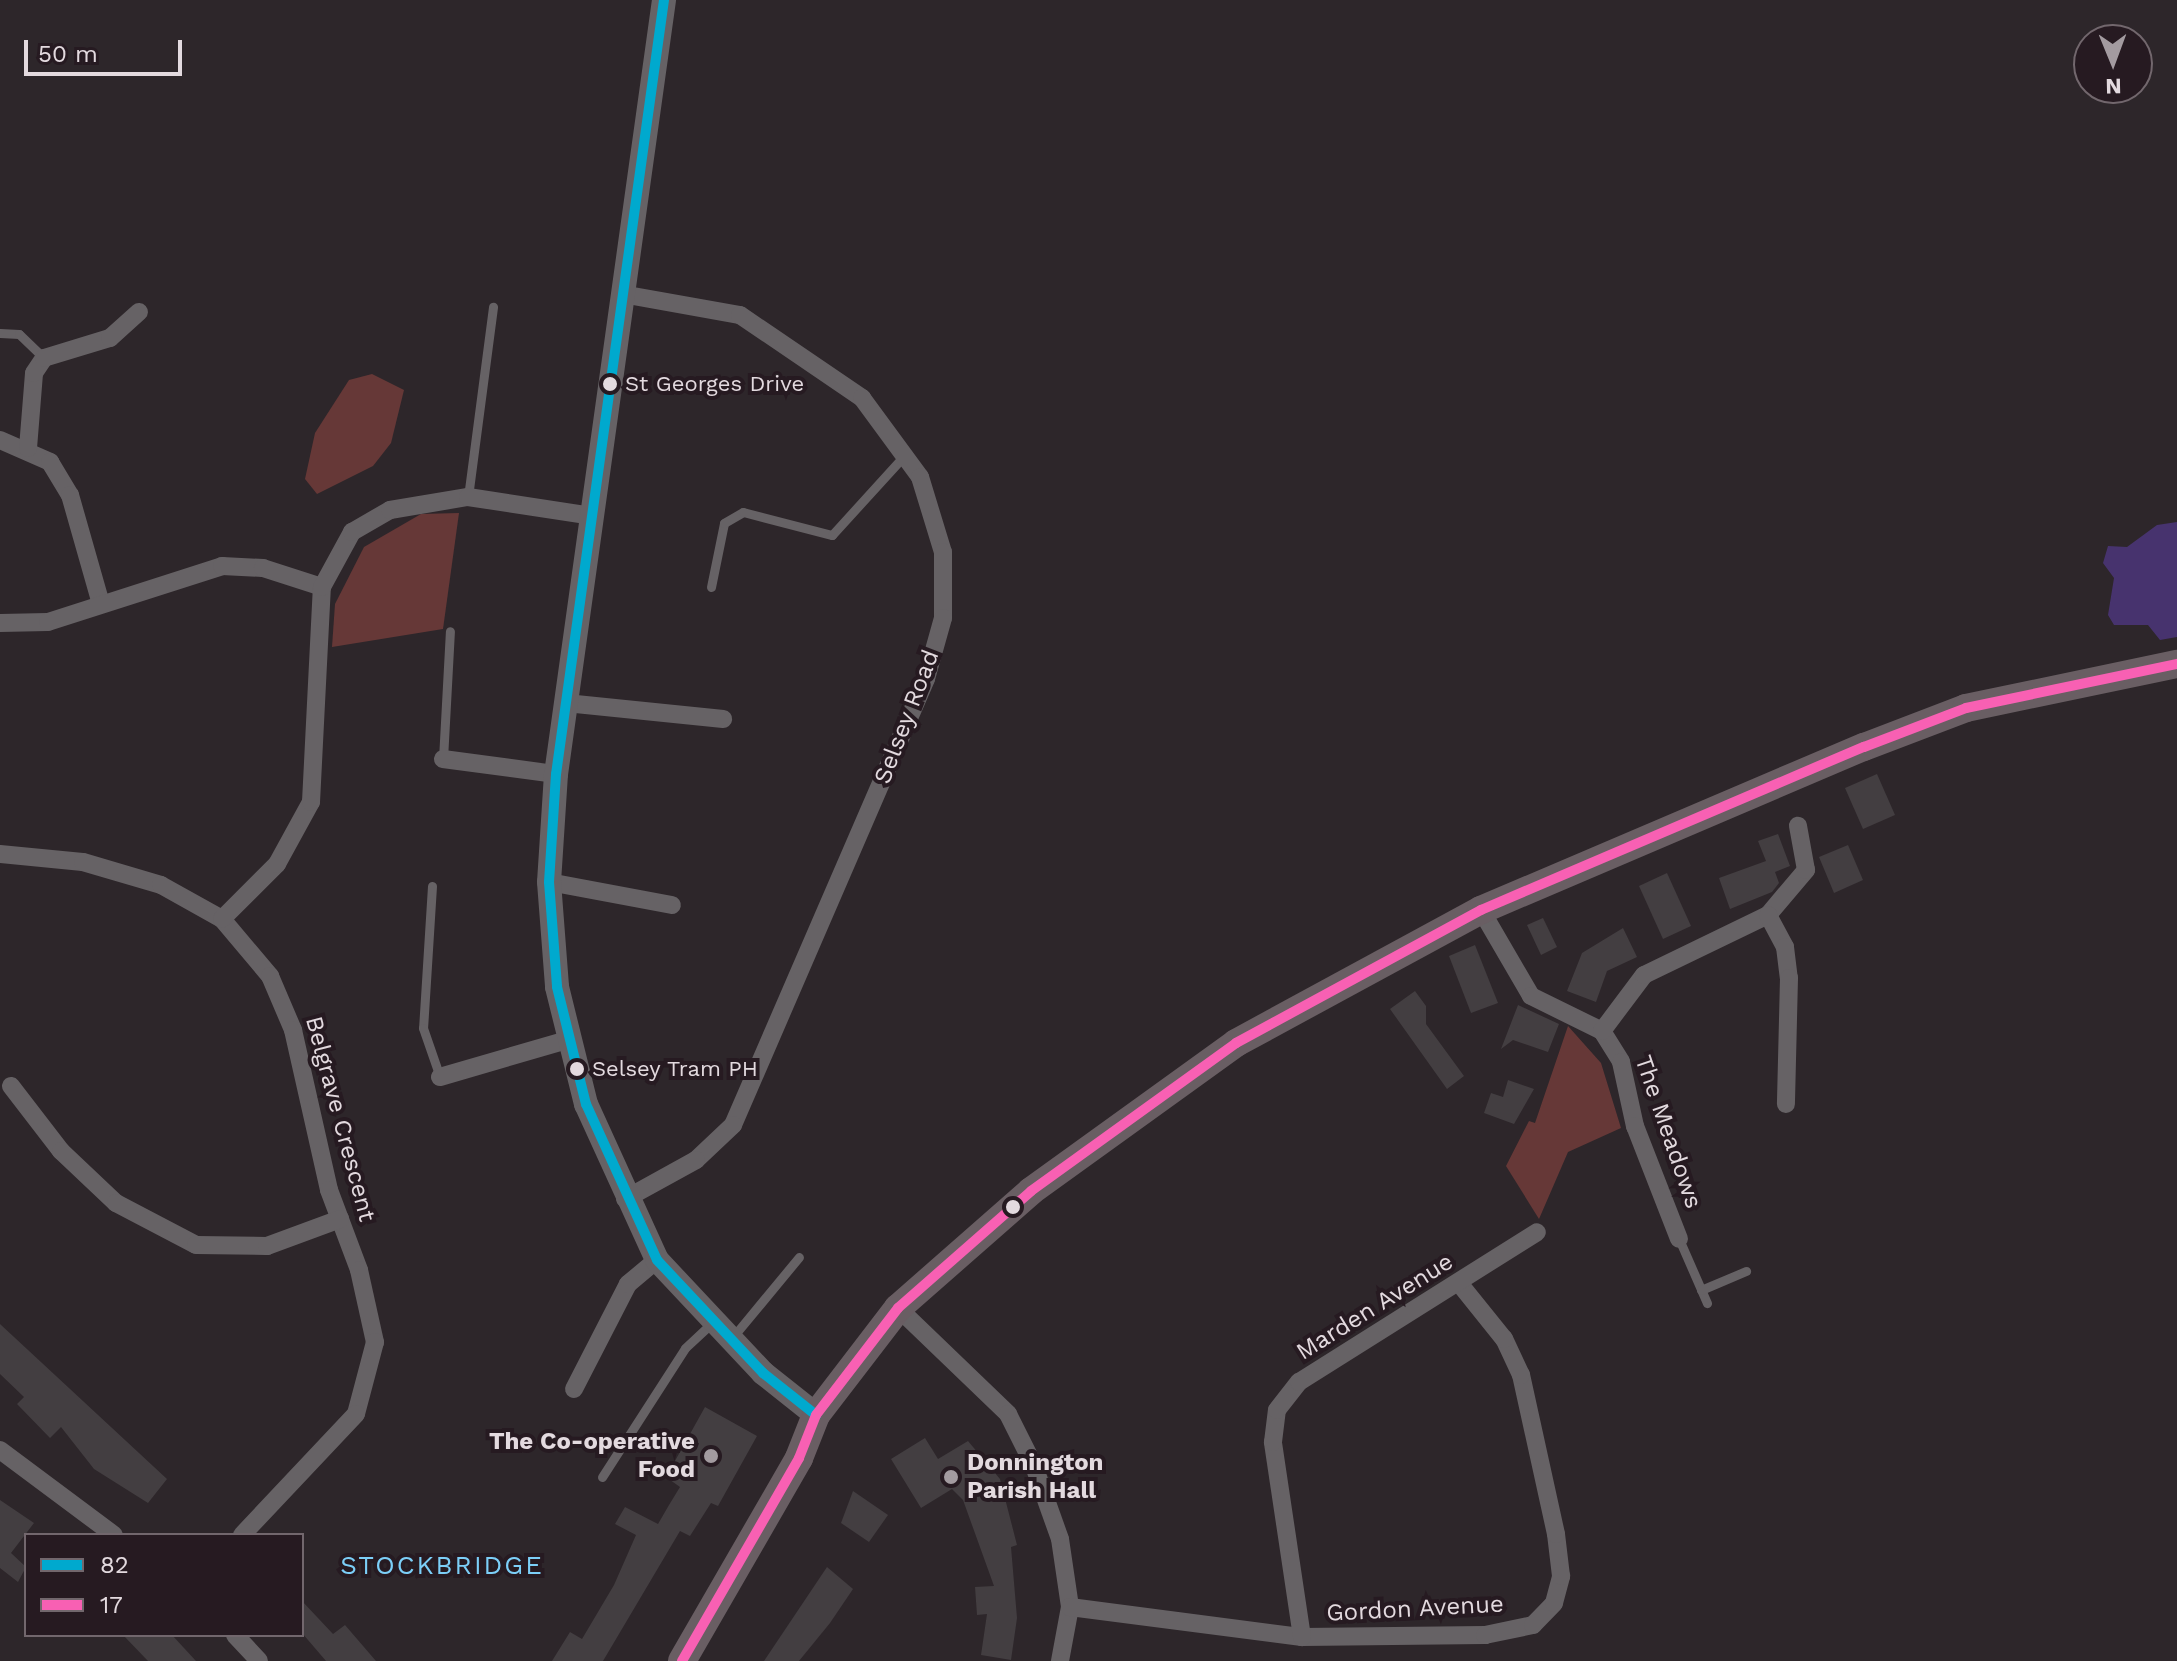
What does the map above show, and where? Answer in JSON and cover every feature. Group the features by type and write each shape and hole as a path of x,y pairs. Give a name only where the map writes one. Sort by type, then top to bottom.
{"main road":[{"path":"664,0 556,774 549,882 567,1040 625,1199 657,1260 722,1331 816,1415"},
{"path":"682,1661 799,1458 816,1415 898,1308 1031,1191 1236,1043 1481,910 1966,708 2177,664"}],"street":[{"name":"Selsey Road","path":"622,294 740,315 862,398 907,454 943,552 943,618 926,679 733,1125 696,1160 625,1199"},
{"path":"28,448 34,373 44,358 110,338 139,312"},
{"path":"0,440 28,448 50,462 70,495 101,604"},
{"path":"222,919 277,864 311,802 322,587 352,532 390,510 468,497 592,516"},
{"path":"0,623 48,622 222,566 263,568 322,587"},
{"path":"566,703 723,719"},
{"path":"443,759 556,774"},
{"path":"1481,910 1531,996 1602,1031 1644,975 1768,915 1806,870 1798,826"},
{"name":"Belgrave Crescent","path":"0,854 83,862 161,885 222,919 270,976 293,1030 340,1219 375,1342 356,1414 244,1533"},
{"path":"549,882 672,905"},
{"path":"1768,915 1789,978 1786,1104"},
{"name":"The Meadows","path":"1602,1031 1621,1062 1635,1126 1679,1239"},
{"path":"440,1077 567,1040"},
{"path":"11,1086 61,1151 116,1203 196,1245 267,1246 340,1219"},
{"name":"Marden Avenue","path":"1302,1637 1273,1442 1277,1410 1299,1382 1537,1232"},
{"path":"574,1389 628,1284 657,1260"},
{"name":"Gordon Avenue","path":"1070,1607 1302,1637 1485,1635 1533,1625 1554,1603 1561,1576 1556,1534 1521,1375 1504,1339 1459,1283"},
{"path":"898,1308 1008,1414 1060,1539 1070,1607 1060,1661"},
{"path":"0,1450 111,1533"},
{"path":"237,1637 259,1661"}],"lane":[{"path":"468,497 493,307"},
{"path":"0,333 19,334 44,358"},
{"path":"711,587 724,523 743,512 832,535 907,454"},
{"path":"443,759 450,631"},
{"path":"432,886 423,1028 440,1077"},
{"path":"1679,1239 1707,1303"},
{"path":"602,1477 685,1348 722,1331 799,1257"},
{"path":"1701,1290 1746,1271"}],"shaded area":[{"path":"372,374 404,390 391,443 373,466 317,494 305,479 315,433 349,380"},
{"path":"459,513 443,629 332,647 335,604 364,547 421,514"},
{"path":"2177,522 2177,637 2160,640 2148,625 2114,625 2108,615 2114,578 2103,563 2108,546 2127,547 2157,525"},
{"path":"1568,1026 1601,1063 1621,1128 1568,1152 1539,1219 1506,1166 1529,1121 1535,1123"}],"building":[{"path":"1877,774 1895,815 1863,829 1845,788"},
{"path":"1778,834 1790,866 1775,872 1779,883 1772,892 1730,909 1719,878 1766,861 1758,841"},
{"path":"1848,845 1863,880 1834,893 1819,857"},
{"path":"1667,873 1691,926 1663,939 1639,886"},
{"path":"1543,918 1557,947 1541,955 1527,925"},
{"path":"1623,928 1637,957 1607,971 1596,1002 1567,991 1582,953"},
{"path":"1475,945 1498,1003 1471,1013 1449,956"},
{"path":"1415,991 1426,1006 1426,1024 1464,1076 1447,1089 1390,1009"},
{"path":"1518,1005 1559,1024 1548,1052 1513,1040 1501,1049"},
{"path":"1508,1080 1534,1089 1514,1124 1484,1113 1491,1093 1503,1097"},
{"path":"0,1324 167,1479 148,1503 94,1469 61,1427 50,1438 17,1404 24,1397 0,1374"},
{"path":"705,1407 757,1436 718,1506 711,1503 690,1536 680,1531 603,1661 552,1661 570,1632 582,1639 614,1585 636,1535 615,1524 625,1507 658,1524 680,1487 666,1477"},
{"path":"925,1438 938,1459 968,1441 1000,1479 1017,1545 1011,1547 1017,1618 1011,1660 981,1655 987,1614 977,1615 975,1587 994,1586 963,1500 952,1489 921,1508 891,1459"},
{"path":"853,1491 888,1515 869,1542 841,1523"},
{"path":"0,1500 34,1523 11,1553 24,1565 18,1582 0,1568"},
{"path":"827,1567 853,1589 799,1661 764,1661"},
{"path":"304,1603 333,1634 345,1625 376,1661 326,1661 304,1635"},
{"path":"125,1637 174,1637 196,1661 148,1661"}],"transit line":[{"name":"82","path":"664,0 556,774 549,882 557,987 586,1104 657,1260 763,1373 816,1415"},
{"name":"17","path":"682,1661 799,1458 816,1415 898,1308 1031,1191 1236,1043 1481,910 1864,747 1966,708 2177,664"}],"place":[{"name":"St Georges Drive","path":"610,384"},
{"name":"Selsey Tram PH","path":"577,1069"},
{"name":"The Co-operative Food","path":"711,1456"},
{"name":"Donnington Parish Hall","path":"951,1477"}],"district":[{"name":"STOCKBRIDGE","path":"442,1566"}]}
